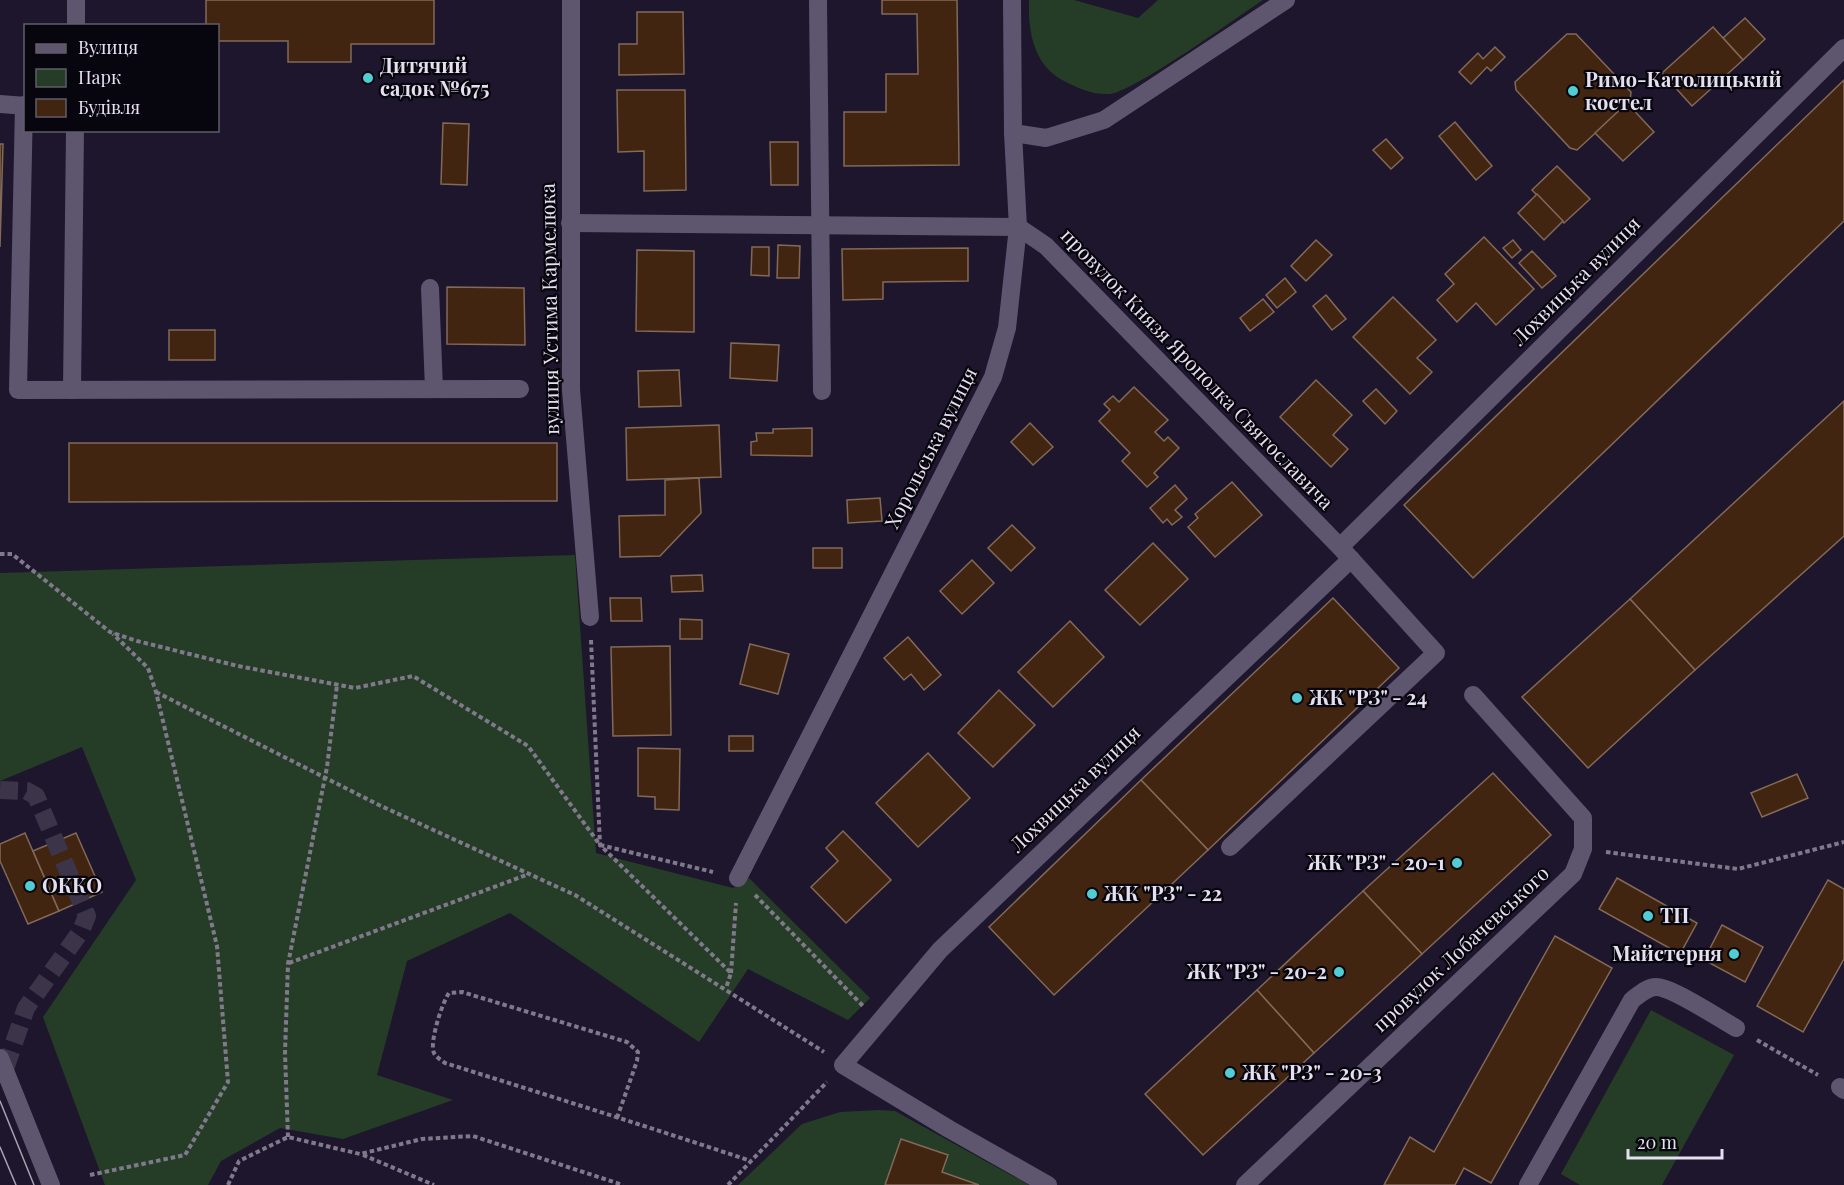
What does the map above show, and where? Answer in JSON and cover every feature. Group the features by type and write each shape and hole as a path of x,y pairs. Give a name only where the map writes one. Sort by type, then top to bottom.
{"street":[{"path":"76,0 76,24"},
{"name":"вулиця Устима Кармелюка","path":"571,0 572,390 590,617"},
{"path":"818,0 823,225 822,391"},
{"name":"Хорольська вулиця","path":"738,878 993,376 1007,328 1018,227 1013,133 1012,0"},
{"path":"1013,133 1046,138 1104,120 1286,0"},
{"name":"Лохвицька вулиця","path":"843,1065 940,950 1345,553 1844,48"},
{"path":"0,104 24,105"},
{"path":"24,132 18,390 520,389"},
{"path":"72,390 75,132"},
{"path":"570,224 1018,227"},
{"name":"провулок Князя Ярополка Святославича","path":"1018,227 1046,246 1345,553 1436,653 1230,847"},
{"path":"430,288 434,389"},
{"name":"провулок Лобачевського","path":"1245,1185 1573,874 1583,849 1583,818 1473,695"},
{"path":"1528,1185 1632,1000 1644,991 1657,987 1670,991 1736,1028"},
{"path":"0,1058 51,1185"},
{"path":"843,1065 949,1130 1048,1185"}],"path":[{"path":"0,554 12,554 110,632 148,668 156,692 217,946 228,1083 185,1155 90,1175"},
{"path":"590,617 600,845"},
{"path":"110,632 238,666 356,688 412,676 422,681 528,746 600,845 731,973"},
{"path":"288,1137 285,1053 288,964 325,777 337,685"},
{"path":"156,692 325,777 575,895 726,988 843,1065 728,1185"},
{"path":"1583,849 1738,869 1844,842"},
{"path":"600,845 738,878 878,1022"},
{"path":"288,964 529,874"},
{"path":"726,988 731,973 738,878"},
{"path":"616,1118 638,1060 638,1053 627,1042 462,992 449,993 444,1000 432,1043 433,1052 439,1059 616,1118 751,1161"},
{"path":"1736,1028 1842,1088"},
{"path":"360,1154 422,1140 473,1136 623,1185"},
{"path":"228,1185 239,1161 288,1137 360,1154 434,1185"}],"green space":[{"path":"1029,0 1074,0 1138,18 1158,0 1263,0 1141,81 1123,90 1103,94 1068,83 1044,65 1031,34"},
{"path":"575,555 596,853 733,888 749,878 870,998 848,1020 748,969 699,1042 510,913 407,961 377,1075 453,1100 343,1139 280,1128 221,1161 208,1185 105,1185 43,1017 136,880 82,747 0,781 0,573"},
{"path":"1651,1010 1734,1055 1662,1185 1580,1185 1561,1174"},
{"path":"895,1111 1029,1185 738,1185 802,1124 840,1112"}],"building":[{"path":"206,0 434,0 434,44 351,44 351,62 288,62 288,41 219,41 219,24 206,24"},
{"path":"882,0 957,0 959,165 844,166 844,112 886,112 886,74 918,74 917,14 882,14"},
{"path":"637,12 683,12 684,74 619,75 619,44 637,44"},
{"path":"1745,18 1765,39 1743,60 1723,38"},
{"path":"1713,27 1743,60 1692,106 1662,73"},
{"name":"Римо-Католицький костел","path":"1567,34 1576,34 1631,92 1630,101 1577,150 1570,148 1516,90 1515,82"},
{"path":"1495,47 1505,57 1491,71 1487,67 1471,84 1459,72 1478,53 1483,59"},
{"path":"1844,80 1844,221 1473,578 1404,505"},
{"path":"617,90 685,90 686,190 644,191 644,151 618,152"},
{"path":"1627,103 1654,132 1623,161 1595,133"},
{"path":"1455,122 1492,166 1476,180 1439,136"},
{"path":"443,123 469,124 467,185 441,184"},
{"path":"1386,139 1403,158 1391,169 1373,150"},
{"path":"770,142 798,142 798,185 771,185"},
{"path":"0,144 3,144 0,247"},
{"path":"1557,166 1590,199 1564,223 1532,190"},
{"path":"1537,194 1563,221 1544,240 1518,213"},
{"path":"1484,237 1534,289 1496,325 1476,303 1457,322 1437,300 1454,284 1445,274"},
{"path":"1316,240 1332,255 1306,281 1291,266"},
{"path":"1513,240 1521,250 1512,258 1503,248"},
{"path":"778,245 800,246 799,278 777,278"},
{"path":"752,247 769,247 769,276 751,275"},
{"path":"968,248 968,281 883,282 883,299 843,300 842,249"},
{"path":"637,250 694,251 694,332 636,331"},
{"path":"1532,251 1556,276 1542,288 1519,263"},
{"path":"1285,278 1296,292 1277,308 1266,295"},
{"path":"447,287 524,288 525,345 447,344"},
{"path":"1326,295 1346,319 1332,330 1313,306"},
{"path":"1393,297 1436,340 1417,358 1432,372 1410,394 1353,337"},
{"path":"1263,299 1274,312 1250,331 1240,318"},
{"path":"169,330 215,330 215,360 169,360"},
{"path":"731,343 779,345 777,381 730,378"},
{"path":"679,370 681,406 639,407 638,371"},
{"path":"1316,380 1352,415 1333,435 1348,449 1331,467 1280,417"},
{"path":"1134,387 1168,420 1155,432 1164,441 1168,437 1179,448 1154,473 1158,477 1147,487 1122,461 1130,453 1099,421 1110,410 1104,404 1113,396 1119,402"},
{"path":"1376,389 1397,411 1385,424 1363,401"},
{"path":"1844,401 1844,536 1695,670 1630,599"},
{"path":"1030,423 1053,447 1033,465 1011,442"},
{"path":"719,425 721,477 627,480 626,428"},
{"path":"812,428 812,456 751,455 751,442 757,441 756,433 773,433 773,429"},
{"path":"69,443 557,443 557,501 69,502"},
{"path":"699,478 701,513 660,556 620,557 619,516 665,515 665,480"},
{"path":"1232,482 1262,515 1215,557 1188,527 1198,518 1195,514"},
{"path":"1175,485 1187,499 1175,510 1182,517 1172,525 1167,519 1163,523 1150,508"},
{"path":"880,498 882,521 848,523 847,500"},
{"path":"1012,525 1035,548 1011,571 988,548"},
{"path":"1153,543 1188,579 1140,625 1105,590"},
{"path":"813,548 842,548 842,568 813,568"},
{"path":"972,560 994,583 962,614 940,591"},
{"path":"702,575 703,591 672,592 671,576"},
{"path":"610,598 641,598 642,621 611,621"},
{"name":"ЖК \"РЗ\" - 24","path":"1333,598 1399,668 1208,850 1141,780"},
{"path":"1630,599 1695,670 1588,768 1522,697"},
{"path":"680,619 702,620 702,639 680,639"},
{"path":"1070,621 1104,657 1053,707 1018,672"},
{"path":"908,637 941,675 924,690 911,674 904,680 884,658"},
{"path":"750,644 789,654 778,694 740,684"},
{"path":"670,646 671,735 613,736 611,647"},
{"path":"999,690 1035,725 993,767 958,733"},
{"path":"729,736 753,736 753,751 729,751"},
{"path":"638,748 680,749 679,810 655,809 655,797 638,796"},
{"path":"928,753 970,798 918,847 876,803"},
{"name":"ЖК \"РЗ\" - 20-1","path":"1493,773 1551,835 1422,954 1363,891"},
{"path":"1797,774 1808,798 1762,817 1751,793"},
{"name":"ЖК \"РЗ\" - 22","path":"1141,780 1208,850 1054,995 989,927"},
{"path":"843,831 891,880 846,923 811,887 838,861 826,848"},
{"name":"ОККО","path":"25,833 59,911 28,924 0,861 0,844"},
{"path":"76,833 102,892 59,911 33,851"},
{"name":"ТП","path":"1617,878 1697,923 1680,954 1599,909"},
{"path":"1828,880 1844,889 1844,959 1803,1032 1757,1006"},
{"name":"ЖК \"РЗ\" - 20-2","path":"1363,891 1422,954 1314,1053 1257,990"},
{"name":"Майстерня","path":"1722,925 1763,947 1745,982 1704,960"},
{"path":"1555,936 1612,968 1491,1183 1464,1168 1455,1185 1384,1185 1410,1137 1434,1152"},
{"name":"ЖК \"РЗ\" - 20-3","path":"1257,990 1314,1053 1203,1155 1145,1094"},
{"path":"901,1139 948,1155 942,1172 979,1185 885,1185"}],"tunnel":[{"path":"0,790 27,791 36,796 87,916 81,931 26,1008 5,1069"}],"tram line":[{"path":"0,1101 34,1185"},
{"path":"0,1147 16,1185"}],"place":[{"name":"Дитячий садок №675","path":"368,78"},
{"name":"Римо-Католицький костел","path":"1573,91"},
{"name":"ЖК \"РЗ\" - 24","path":"1297,698"},
{"name":"ЖК \"РЗ\" - 20-1","path":"1457,863"},
{"name":"ОККО","path":"30,886"},
{"name":"ЖК \"РЗ\" - 22","path":"1092,894"},
{"name":"ТП","path":"1648,916"},
{"name":"Майстерня","path":"1734,954"},
{"name":"ЖК \"РЗ\" - 20-2","path":"1339,972"},
{"name":"ЖК \"РЗ\" - 20-3","path":"1230,1073"}]}
